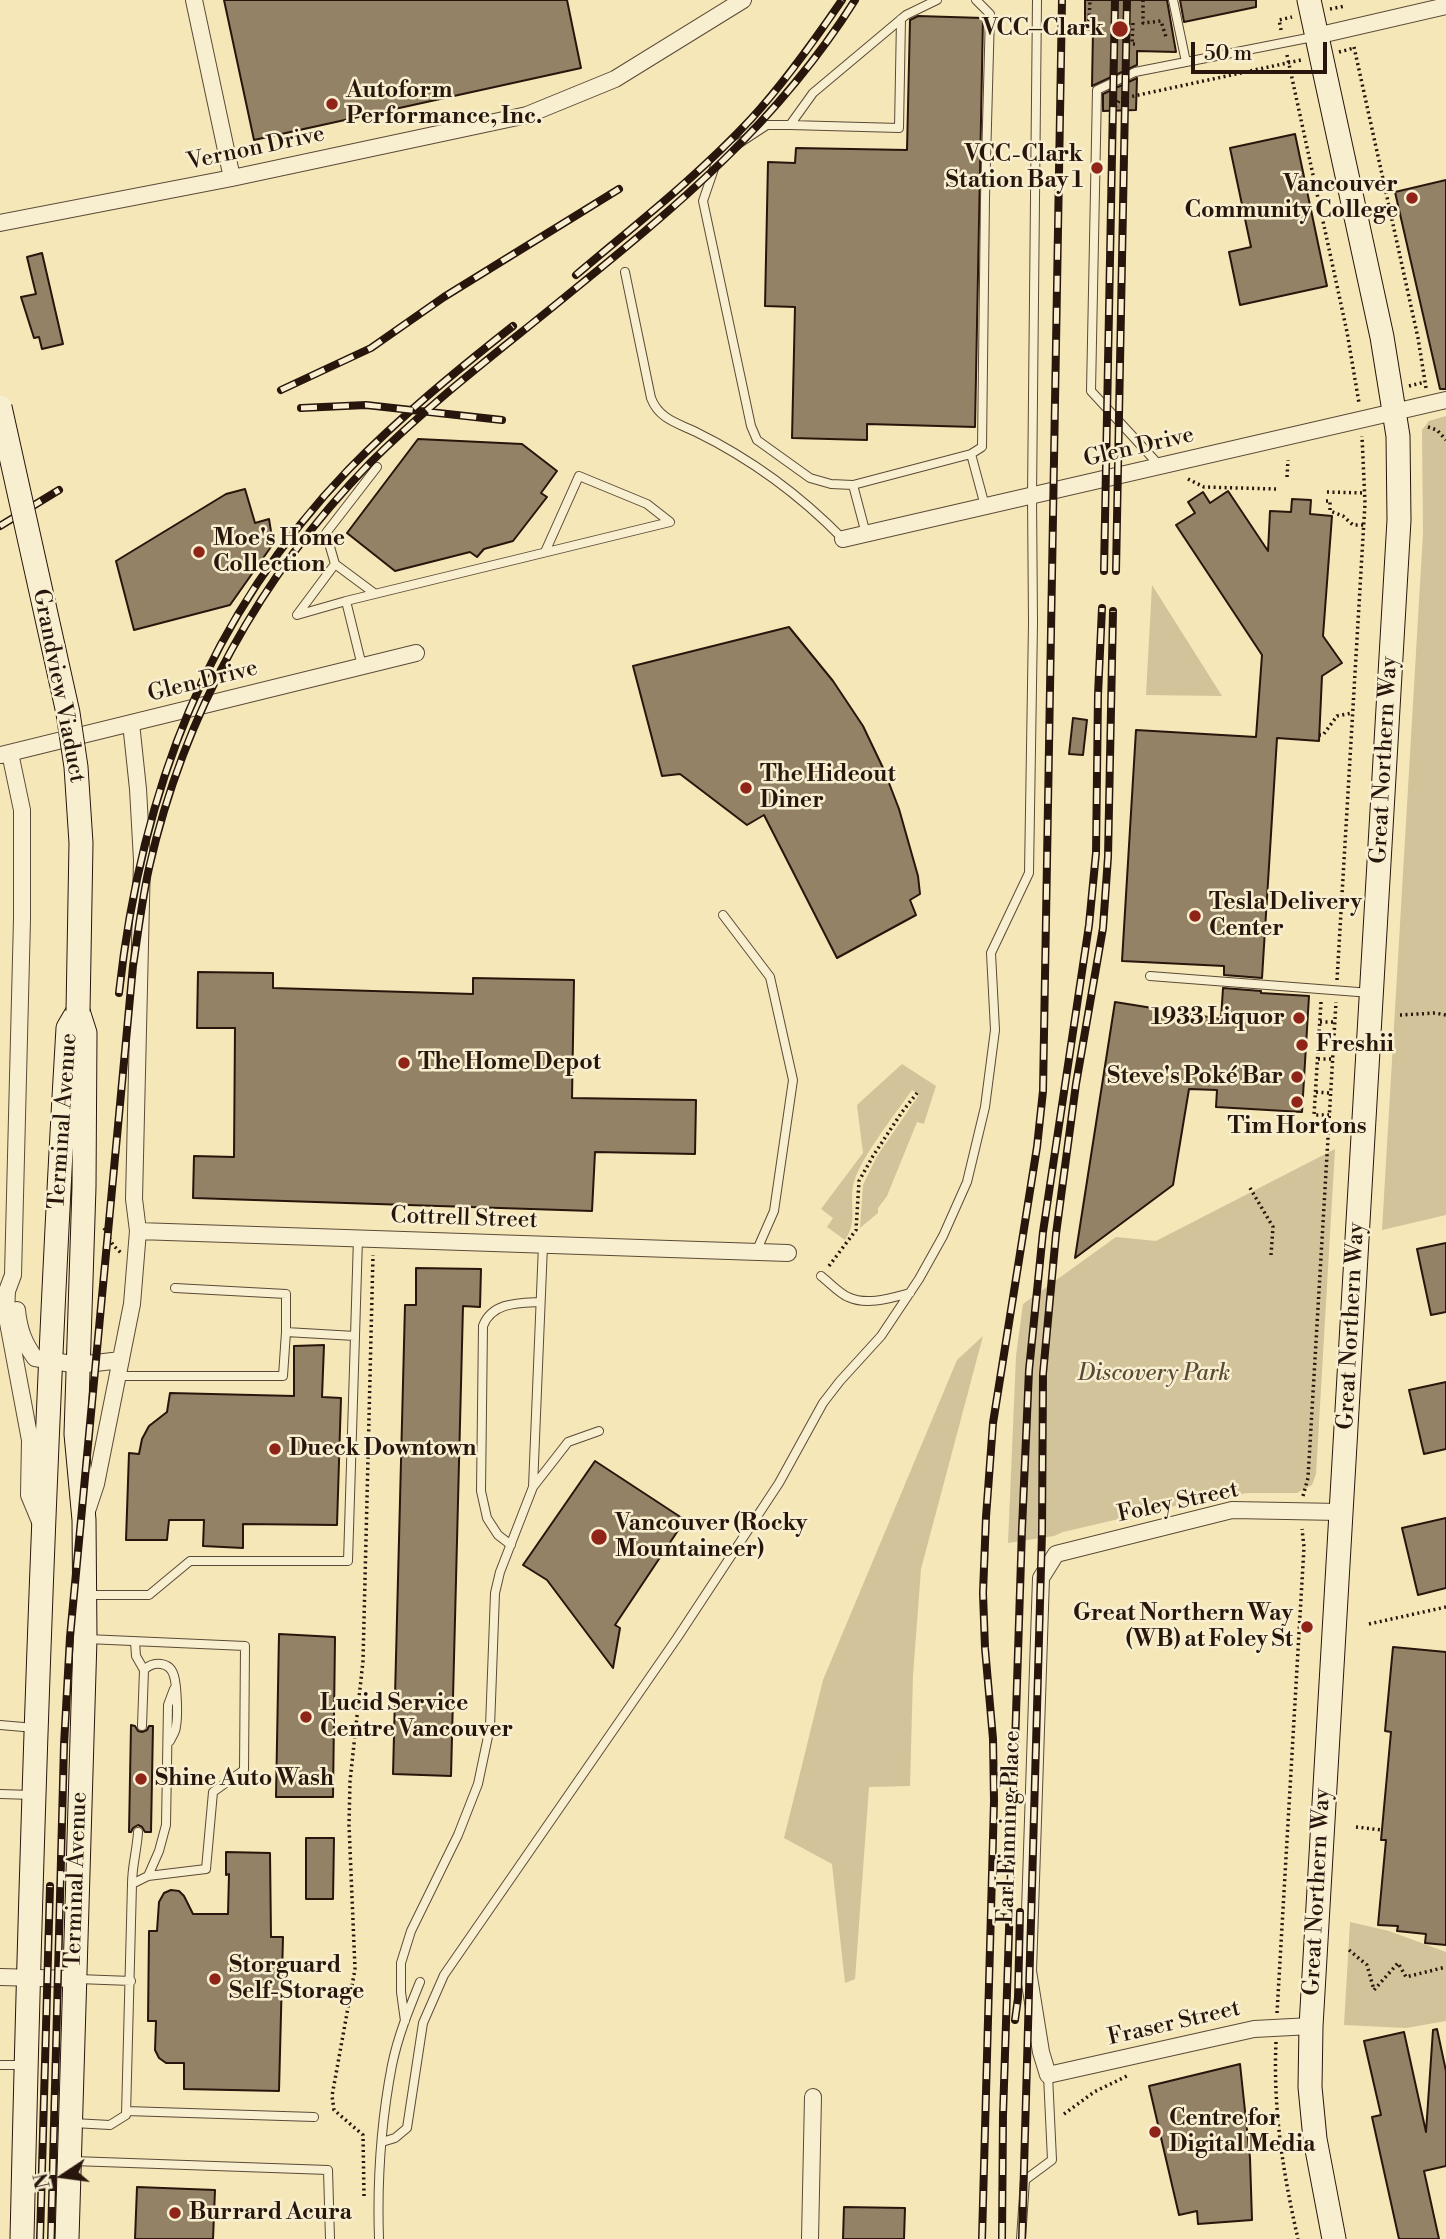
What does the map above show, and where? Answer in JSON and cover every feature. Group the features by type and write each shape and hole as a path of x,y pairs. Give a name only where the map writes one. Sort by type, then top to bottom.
{"main road":[{"name":"Great Northern Way","path":"1309,0 1382,337 1398,446 1399,520 1311,2026 1310,2087 1315,2139 1334,2239"},
{"name":"Grandview Viaduct","path":"0,407 68,713 76,767 81,843 78,1012"},
{"name":"Terminal Avenue","path":"22,2239 28,1978 54,1264 68,1028 78,1012"},
{"name":"Terminal Avenue","path":"67,2239 85,1639 84,1520 76,1434 85,1033 78,1012"}],"street":[{"path":"194,0 232,178"},
{"name":"Vernon Drive","path":"0,223 232,178 527,115 615,79 743,0"},
{"path":"1316,36 1446,6"},
{"name":"Glen Drive","path":"843,539 1446,400"},
{"name":"Glen Drive","path":"5,754 416,653"},
{"name":"Terminal Avenue","path":"84,1520 96,1484 132,1304 138,1231 134,1199 142,860 131,723"},
{"name":"Terminal Avenue","path":"5,754 22,810 22,919 13,1275 7,1291 6,1312 30,1440 29,1495 45,1533"},
{"name":"Cottrell Street","path":"138,1231 788,1253"},
{"path":"13,1275 18,1282 19,1327 24,1342 35,1359 52,1363 119,1368"},
{"name":"Foley Street","path":"1041,1578 1056,1554 1232,1510 1340,1512"},
{"name":"Earl Finning Place","path":"1041,1578 1028,1971 1041,2052 1048,2075"},
{"path":"0,1977 74,1979"},
{"name":"Fraser Street","path":"1048,2075 1254,2029 1311,2026"},
{"path":"810,2239 813,2096"}],"lane":[{"path":"790,125 813,93 901,19 937,0"},
{"path":"901,19 899,128 767,125 718,157 703,201 751,426 757,440 810,478 831,484 853,485 971,454 982,447 990,14 976,0"},
{"path":"382,2142 395,2138 407,2128 423,2023 444,1975 670,1648 765,1505 823,1403 881,1336 943,1236 967,1182 985,1107 995,1030 991,953 1028,873 1033,622 1037,0"},
{"path":"1173,0 1186,62"},
{"path":"1161,467 1091,391 1097,90 1135,72 1316,36"},
{"path":"625,272 651,398 656,410 667,419 714,441 756,466 818,513 843,539"},
{"path":"971,454 985,506"},
{"path":"374,593 335,564 326,533 377,467"},
{"path":"335,564 298,615 374,593 670,523 647,504 579,475 545,552"},
{"path":"853,485 866,534"},
{"path":"346,601 362,666"},
{"path":"723,915 770,976 793,1080 774,1210 755,1252"},
{"path":"1150,976 1371,993"},
{"path":"85,1595 149,1595 190,1562 348,1562 355,1336 366,1239"},
{"path":"533,1486 543,1245"},
{"path":"821,1276 848,1297 859,1300 882,1300 909,1293"},
{"path":"119,1368 283,1376 286,1294 175,1288"},
{"path":"511,1545 498,1535 487,1518 481,1491 483,1326 486,1318 503,1306 540,1302"},
{"path":"286,1332 355,1336"},
{"path":"405,2021 401,1963 411,1931 458,1835 478,1784 490,1727 495,1593 500,1572 533,1486 568,1442 598,1431"},
{"path":"85,1639 245,1646 244,1770 213,1792 206,1869 148,1876 132,1884"},
{"path":"135,1642 136,1656 144,1670 142,1726"},
{"path":"144,1670 149,1665 158,1663 168,1666 174,1675 176,1729 168,1744 166,1825 148,1876"},
{"path":"0,1726 37,1728"},
{"path":"0,1794 35,1796"},
{"path":"70,2123 110,2124 126,2115 132,1865 138,1832"},
{"path":"74,1979 131,1981"},
{"path":"379,2239 382,2142 393,2063 420,1982"},
{"path":"0,2065 26,2065"},
{"path":"1021,2239 1025,2180 1052,2160 1048,2075"},
{"path":"126,2111 314,2117"},
{"path":"70,2161 328,2171 330,2239"}],"path":[{"path":"1089,22 1090,0"},
{"path":"1143,0 1143,23 1161,22 1179,86"},
{"path":"1344,0 1347,13"},
{"path":"1133,23 1132,44 1138,44"},
{"path":"1353,44 1418,338 1425,383"},
{"path":"1109,119 1120,99 1288,62 1359,397"},
{"path":"1429,427 1437,430 1446,440"},
{"path":"1337,975 1364,525 1363,444"},
{"path":"1287,477 1288,460"},
{"path":"1188,480 1204,487 1276,488"},
{"path":"1327,492 1365,493"},
{"path":"1326,501 1330,501 1329,511 1343,516 1353,525 1364,525"},
{"path":"1319,735 1323,735 1337,716 1352,713"},
{"path":"1322,989 1314,1115 1329,1115"},
{"path":"1303,1491 1308,1478 1335,1008"},
{"path":"1400,1015 1446,1015"},
{"path":"1320,1022 1334,1022"},
{"path":"1318,1059 1332,1059"},
{"path":"821,1276 856,1230 859,1181 880,1144 917,1093"},
{"path":"1316,1093 1331,1093"},
{"path":"1250,1188 1273,1227 1272,1255"},
{"path":"103,1227 119,1253 126,1254"},
{"path":"364,2207 363,2135 334,2110 332,2096 355,1969 349,1825 350,1781 363,1661 366,1239"},
{"path":"1277,2006 1304,1547 1302,1539"},
{"path":"1369,1624 1446,1607"},
{"path":"1356,1828 1382,1829"},
{"path":"1349,1950 1367,1965 1374,1990 1398,1963 1406,1977 1446,1967"},
{"path":"1275,2053 1276,2111 1282,2161 1298,2239"},
{"path":"1050,2124 1094,2092 1127,2076"}],"green space":[{"path":"1446,416 1446,1215 1382,1230 1423,533 1422,430 1429,421"},
{"path":"1152,585 1222,696 1146,695"},
{"path":"902,1064 936,1086 924,1124 917,1122 878,1213 860,1228 863,1185 877,1156 919,1095 912,1090 858,1172 852,1190 851,1226 845,1240 827,1227 833,1218 821,1209 863,1153 857,1105"},
{"name":"Discovery Park","path":"1335,1149 1316,1474 1312,1485 1297,1493 1248,1493 1209,1498 1054,1536 1008,1543 1016,1356 1023,1304 1116,1237 1156,1241"},
{"path":"983,1336 921,1569 913,1675 910,1786 869,1787 855,1979 845,1983 832,1864 784,1838 823,1680 957,1360"},
{"path":"1350,1922 1389,1931 1446,1952 1446,2021 1406,2028 1344,2025"}],"building":[{"name":"Autoform Performance, Inc.","path":"224,0 567,0 581,68 254,140"},
{"path":"1085,0 1167,0 1176,52 1137,51 1137,65 1092,86 1093,30 1085,30"},
{"path":"1180,0 1256,0 1256,7 1184,22"},
{"path":"918,16 983,18 975,427 867,424 867,440 792,438 795,307 765,306 768,162 795,163 796,148 907,150 910,20"},
{"path":"1137,78 1136,110 1103,111 1103,94"},
{"path":"1295,134 1327,286 1240,305 1229,252 1251,247 1230,148"},
{"path":"1446,180 1446,389 1440,389 1395,192"},
{"path":"42,253 63,344 42,349 39,337 34,338 21,297 36,294 27,257"},
{"path":"418,439 522,444 557,471 541,493 547,497 513,541 484,549 477,557 470,552 395,571 347,533"},
{"name":"Moe's Home Collection","path":"245,489 255,523 269,519 273,544 230,605 134,630 116,561 226,494"},
{"path":"1228,491 1268,551 1270,511 1291,512 1292,499 1311,500 1310,514 1332,516 1323,636 1342,663 1322,676 1319,741 1277,738 1262,978 1224,975 1224,966 1122,961 1136,730 1256,737 1262,655 1176,525 1195,513 1188,502 1203,492 1210,503"},
{"path":"789,627 833,681 863,726 899,809 918,876 920,894 910,900 916,915 837,958 764,815 747,825 680,774 662,776 633,666"},
{"path":"1073,718 1087,720 1083,755 1069,754"},
{"name":"The Home Depot","path":"198,972 273,973 273,988 473,994 473,978 574,980 572,1098 696,1100 695,1154 595,1152 592,1211 193,1198 194,1156 234,1157 235,1028 197,1028"},
{"path":"1223,988 1309,996 1302,1112 1216,1107 1217,1090 1189,1089 1173,1185 1075,1258 1115,1002 1221,1019"},
{"path":"1446,1243 1446,1312 1431,1315 1417,1249"},
{"path":"416,1268 481,1269 480,1307 463,1306 451,1776 393,1774 405,1305 416,1305"},
{"path":"324,1345 322,1397 341,1398 337,1525 243,1524 243,1548 203,1546 204,1520 169,1520 167,1540 126,1540 129,1453 139,1454 142,1439 149,1426 167,1412 170,1393 294,1396 294,1346"},
{"path":"1446,1382 1446,1449 1424,1454 1409,1390"},
{"path":"595,1461 685,1520 615,1625 620,1628 613,1668 547,1580 523,1565"},
{"path":"1446,1518 1446,1588 1418,1595 1402,1528"},
{"name":"Lucid Service Centre Vancouver","path":"279,1634 335,1637 333,1797 276,1797"},
{"path":"1393,1647 1446,1652 1446,1945 1425,1943 1426,1934 1397,1931 1398,1926 1378,1925 1386,1840 1381,1840 1391,1732 1385,1731"},
{"name":"Shine Auto Wash","path":"131,1725 142,1732 153,1726 151,1832 145,1832 138,1825 129,1832"},
{"path":"306,1838 334,1838 333,1899 306,1899"},
{"name":"Storguard Self-Storage","path":"226,1852 270,1853 271,1937 283,1937 279,2091 184,2089 184,2063 166,2063 159,2058 155,2050 156,2021 148,2021 149,1931 157,1931 159,1902 164,1893 179,1891 193,1914 228,1914 229,1874 226,1875"},
{"path":"1437,2029 1446,2071 1446,2166 1424,2171 1439,2239 1399,2239 1372,2117 1381,2115 1364,2041 1404,2032 1426,2132 1433,2030"},
{"path":"1240,2064 1250,2158 1252,2220 1198,2224 1197,2211 1179,2215 1149,2086"},
{"name":"Burrard Acura","path":"137,2187 215,2190 213,2239 135,2239"},
{"path":"844,2207 905,2208 904,2239 843,2239"}],"railway":[{"path":"576,275 666,200 731,140 787,76 842,0"},
{"path":"51,2239 64,1745 70,1637 133,966 149,868 164,811 183,756 205,702 231,650 294,552 330,507 370,463 417,419 646,230 722,161 792,86 825,45 855,0"},
{"path":"982,2239 994,1801 993,1739 983,1593 993,1423 1037,1147 1043,1091 1062,0"},
{"path":"1104,571 1115,0"},
{"path":"1116,571 1127,0"},
{"path":"281,390 371,348 444,297 619,189"},
{"path":"119,993 129,919 144,847 164,778 189,711 220,647 256,585 299,526 349,469 429,395 513,326"},
{"path":"301,408 366,405 502,420"},
{"path":"0,526 59,490"},
{"path":"1002,2239 1003,2115 1029,1370 1043,1232 1089,925 1096,853 1102,608"},
{"path":"1022,2239 1042,1532 1043,1374 1056,1234 1076,1084 1103,928 1108,857 1113,611"},
{"path":"40,2239 50,1886"},
{"path":"1015,2020 1020,1912"}],"place":[{"name":"VCC–Clark","path":"1120,29"},
{"name":"Autoform Performance, Inc.","path":"332,104"},
{"name":"VCC-Clark Station Bay 1","path":"1097,168"},
{"name":"Vancouver Community College","path":"1412,198"},
{"name":"Moe's Home Collection","path":"199,552"},
{"name":"The Hideout Diner","path":"746,788"},
{"name":"Tesla Delivery Center","path":"1195,916"},
{"name":"1933 Liquor","path":"1299,1018"},
{"name":"Freshii","path":"1302,1045"},
{"name":"The Home Depot","path":"404,1063"},
{"name":"Steve's Poké Bar","path":"1297,1077"},
{"name":"Tim Hortons","path":"1297,1102"},
{"name":"Dueck Downtown","path":"275,1449"},
{"name":"Vancouver (Rocky Mountaineer)","path":"599,1537"},
{"name":"Great Northern Way (WB) at Foley St","path":"1307,1627"},
{"name":"Lucid Service Centre Vancouver","path":"306,1717"},
{"name":"Shine Auto Wash","path":"141,1779"},
{"name":"Storguard Self-Storage","path":"215,1979"},
{"name":"Centre for Digital Media","path":"1155,2132"},
{"name":"Burrard Acura","path":"175,2213"}]}
